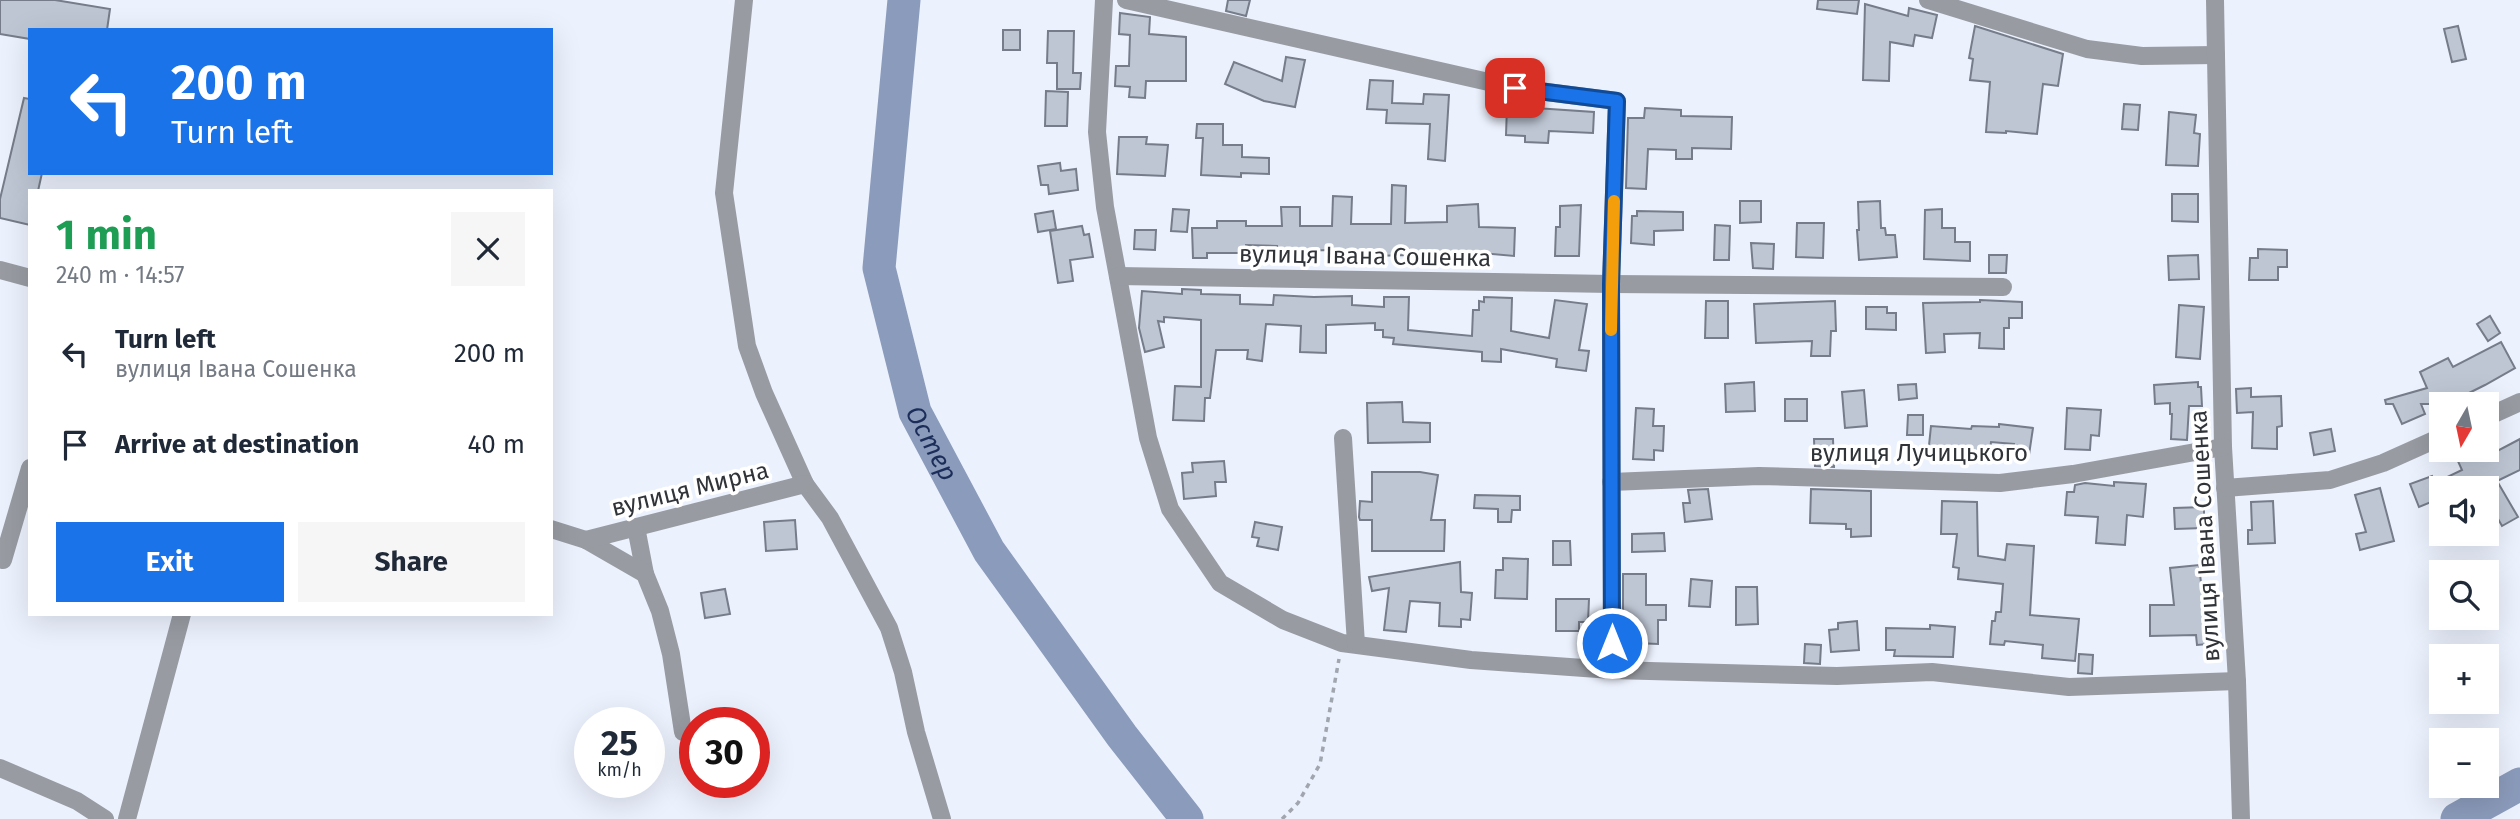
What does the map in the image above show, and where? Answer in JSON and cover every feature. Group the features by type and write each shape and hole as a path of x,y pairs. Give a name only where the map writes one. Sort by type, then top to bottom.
{"street":[{"path":"744,0 724,193 747,346 764,393 806,484 830,519 888,628 904,672 916,732 942,819"},
{"name":"вулиця Івана Сошенка","path":"1104,0 1097,132 1105,207 1148,438 1170,509 1220,583 1283,620 1349,644 1471,660 1612,670 1837,676 1932,672 2069,687 2237,681 2223,447 2215,0"},
{"path":"1126,0 1515,88 1617,101 1611,284 1612,670"},
{"path":"1928,0 2087,49 2142,56 2216,55"},
{"path":"0,270 28,277"},
{"name":"вулиця Івана Сошенка","path":"1118,276 2003,287"},
{"path":"2499,412 2520,402"},
{"path":"1343,438 1349,644"},
{"path":"2225,488 2330,480 2383,463 2429,442"},
{"name":"вулиця Лучицького","path":"1611,482 1759,476 2000,483 2073,474 2223,447"},
{"path":"3,560 28,475"},
{"name":"вулиця Мирна","path":"586,540 806,484"},
{"path":"636,527 645,574 660,611 671,654 679,711"},
{"path":"553,530 586,540 645,574"},
{"path":"127,819 181,616"},
{"path":"2237,681 2241,819"},
{"path":"0,768 77,801 105,819"}],"path":[{"path":"1282,819 1298,803 1320,764 1349,644"}],"building":[{"path":"0,0 55,0 110,9 107,28 28,28 28,39 0,34"},
{"path":"1228,0 1250,0 1246,16 1226,11"},
{"path":"1818,0 1859,0 1857,14 1817,9"},
{"path":"1865,4 1908,16 1909,8 1937,15 1932,38 1915,35 1913,46 1890,42 1889,81 1863,80"},
{"path":"1120,13 1150,17 1149,34 1186,37 1186,81 1146,81 1145,98 1129,97 1130,87 1115,86 1116,66 1129,66 1130,35 1119,34"},
{"path":"1975,26 2063,54 2058,86 2043,84 2037,134 1986,132 1990,82 1970,80 1973,59 1969,58"},
{"path":"2458,26 2466,59 2452,62 2444,29"},
{"path":"1003,30 1020,30 1020,50 1003,50"},
{"path":"1048,31 1074,31 1073,73 1081,73 1080,89 1057,89 1057,63 1047,63"},
{"path":"1286,57 1305,60 1295,107 1264,101 1225,84 1234,62 1282,81"},
{"path":"1370,80 1393,81 1392,103 1423,104 1424,94 1449,95 1445,161 1428,159 1430,124 1386,123 1387,110 1367,109"},
{"path":"1046,91 1068,92 1067,126 1045,126"},
{"path":"24,98 28,99 28,175 42,175 38,189 28,189 28,225 0,218 0,199"},
{"path":"2124,104 2140,105 2138,130 2122,129"},
{"path":"1507,106 1594,112 1593,133 1549,131 1548,143 1525,142 1525,136 1506,135"},
{"path":"1645,108 1681,110 1681,116 1732,117 1731,149 1692,148 1692,159 1676,159 1676,150 1648,149 1646,189 1626,188 1628,118 1644,118"},
{"path":"2169,112 2196,115 2194,133 2200,134 2198,166 2166,165"},
{"path":"1197,124 1223,124 1223,145 1242,145 1242,157 1269,158 1269,174 1241,173 1241,177 1201,175 1203,138 1196,138"},
{"path":"1119,137 1147,137 1146,144 1168,145 1165,176 1117,174"},
{"path":"1060,163 1061,171 1076,169 1078,190 1049,194 1048,185 1041,185 1038,166"},
{"path":"1392,185 1406,186 1405,223 1447,222 1447,206 1478,204 1479,227 1515,228 1514,256 1481,253 1425,255 1425,263 1411,264 1411,255 1330,257 1330,250 1299,251 1298,255 1277,254 1277,246 1246,245 1246,253 1207,253 1207,258 1193,258 1192,228 1217,228 1217,221 1246,221 1246,226 1282,226 1281,207 1300,207 1300,226 1332,226 1333,196 1352,197 1351,224 1391,224"},
{"path":"2172,194 2198,194 2198,222 2172,221"},
{"path":"1740,201 1761,201 1761,222 1740,223"},
{"path":"1880,201 1881,228 1885,228 1886,235 1895,235 1897,257 1859,260 1858,202"},
{"path":"1581,205 1579,256 1555,256 1560,206"},
{"path":"1173,209 1189,210 1187,232 1171,231"},
{"path":"1942,209 1942,228 1955,228 1955,242 1970,242 1970,261 1924,259 1925,210"},
{"path":"1053,211 1056,229 1038,232 1035,214"},
{"path":"1637,211 1683,212 1683,230 1654,231 1654,245 1631,243 1632,216 1637,216"},
{"path":"1797,223 1824,223 1823,258 1796,257"},
{"path":"1715,225 1730,226 1729,260 1714,260"},
{"path":"1082,226 1084,235 1089,234 1093,257 1070,260 1073,281 1058,283 1050,231"},
{"path":"1135,230 1156,230 1155,250 1134,249"},
{"path":"1751,243 1774,244 1773,269 1753,268"},
{"path":"2258,249 2287,250 2287,267 2278,267 2278,280 2249,280 2250,258 2258,258"},
{"path":"1989,255 2007,255 2006,273 1989,273"},
{"path":"2198,255 2199,279 2169,280 2168,256"},
{"path":"1182,289 1201,290 1201,294 1240,295 1240,304 1273,305 1274,295 1352,296 1352,305 1384,307 1384,297 1409,297 1408,330 1472,336 1473,310 1479,310 1479,301 1484,302 1484,297 1512,298 1511,331 1549,338 1555,300 1587,304 1579,350 1589,351 1586,371 1556,367 1557,359 1501,349 1501,362 1482,361 1482,352 1393,344 1394,338 1383,337 1383,330 1375,330 1375,323 1326,325 1326,353 1300,352 1301,326 1266,324 1262,361 1247,359 1248,350 1216,350 1210,398 1205,398 1204,421 1173,420 1175,386 1201,387 1201,320 1164,317 1164,322 1158,321 1164,347 1145,352 1139,328 1142,291 1182,294"},
{"path":"1980,300 2022,302 2022,318 2009,318 2009,328 2004,328 2004,349 1979,348 1980,333 1944,334 1945,352 1926,353 1923,303"},
{"path":"1706,301 1728,301 1728,338 1705,338"},
{"path":"1835,301 1836,331 1831,331 1830,356 1811,356 1812,341 1756,343 1754,304"},
{"path":"2179,305 2204,307 2200,359 2176,357"},
{"path":"1866,307 1887,307 1887,313 1896,313 1896,330 1866,329"},
{"path":"2490,316 2500,333 2488,341 2477,324"},
{"path":"2501,342 2515,368 2471,392 2429,392 2429,404 2421,404 2425,414 2402,424 2393,404 2386,404 2385,400 2427,388 2420,372 2448,358 2453,367"},
{"path":"1754,382 1755,411 1726,412 1725,384"},
{"path":"2198,382 2198,387 2201,387 2202,406 2189,406 2187,440 2171,439 2170,403 2155,404 2154,385"},
{"path":"1916,384 1917,398 1899,400 1898,385"},
{"path":"2251,388 2251,397 2281,396 2282,426 2277,427 2277,449 2252,448 2253,412 2237,413 2236,389"},
{"path":"1864,390 1867,426 1845,428 1842,392"},
{"path":"1785,399 1807,399 1807,421 1785,421"},
{"path":"1402,402 1403,422 1430,423 1430,442 1368,443 1367,403"},
{"path":"1636,408 1654,409 1653,426 1664,426 1663,451 1654,450 1654,460 1633,459"},
{"path":"2067,408 2101,410 2099,436 2091,435 2090,450 2065,449"},
{"path":"1908,415 1923,415 1923,435 1907,435"},
{"path":"1999,424 2033,428 2029,455 2013,453 2014,444 1991,442 1990,450 1986,449 1986,460 1928,455 1931,426 1971,429 1972,426 1999,427"},
{"path":"2331,429 2335,451 2314,455 2310,433"},
{"path":"1814,439 1833,439 1834,467 1815,466"},
{"path":"2520,439 2520,470 2499,480 2499,476 2450,476 2462,470 2458,462 2499,462 2499,450"},
{"path":"1224,461 1226,482 1215,482 1216,496 1184,499 1182,473 1193,472 1192,463"},
{"path":"1372,472 1420,472 1438,475 1431,520 1445,520 1444,551 1372,551 1372,520 1360,520 1359,517 1360,501 1372,502"},
{"path":"2429,477 2429,503 2419,507 2410,484"},
{"path":"2114,482 2146,484 2143,517 2127,515 2125,545 2096,543 2098,517 2065,515 2067,492 2074,492 2075,485 2085,483 2114,486"},
{"path":"2499,484 2518,517 2502,526 2499,521"},
{"path":"2380,488 2394,541 2360,550 2356,534 2366,532 2355,495"},
{"path":"1708,489 1712,519 1685,522 1683,503 1690,503 1688,490"},
{"path":"1811,489 1871,491 1871,536 1851,537 1851,529 1846,529 1846,524 1810,523"},
{"path":"1475,495 1520,496 1520,510 1512,510 1511,522 1498,522 1498,509 1474,508"},
{"path":"1942,501 1977,502 1978,556 2005,560 2007,544 2034,546 2030,615 2079,619 2075,661 2042,658 2043,645 2005,641 2004,645 1990,644 1992,621 1995,621 1996,612 2001,612 2003,584 1958,579 1959,568 1953,567 1957,534 1941,534"},
{"path":"2273,501 2275,543 2248,544 2248,530 2252,530 2251,502"},
{"path":"2204,507 2204,528 2175,529 2174,508"},
{"path":"795,520 797,549 766,551 764,522"},
{"path":"1255,522 1282,527 1278,550 1257,546 1259,538 1252,537"},
{"path":"1664,533 1665,551 1632,552 1632,534"},
{"path":"1553,541 1570,541 1571,565 1553,565"},
{"path":"1503,558 1528,559 1527,599 1495,598 1496,570 1503,570"},
{"path":"1460,562 1461,592 1472,593 1470,620 1461,619 1461,627 1439,626 1440,603 1410,601 1406,632 1384,630 1389,588 1372,591 1369,577"},
{"path":"2199,565 2209,629 2218,628 2219,643 2197,645 2196,635 2150,636 2150,605 2174,605 2170,568"},
{"path":"1623,574 1646,574 1646,605 1666,605 1666,620 1658,620 1658,644 1635,643 1635,636 1623,636"},
{"path":"1691,579 1712,581 1710,607 1689,606"},
{"path":"1736,587 1757,587 1758,624 1736,625"},
{"path":"725,589 730,614 705,618 701,593"},
{"path":"1556,599 1589,599 1588,622 1579,622 1579,631 1556,631"},
{"path":"1857,621 1859,650 1831,652 1829,630 1838,629 1838,623"},
{"path":"1930,625 1955,627 1953,657 1894,656 1895,650 1886,650 1886,628 1930,629"},
{"path":"1805,644 1821,645 1820,664 1804,663"},
{"path":"2079,654 2093,655 2092,674 2078,673"}],"waterway":[{"name":"Остер","path":"904,0 879,268 915,412 989,551 1122,736 1187,819"},
{"name":"Остер","path":"2457,819 2520,784"}],"slow traffic":[{"path":"1611,330 1614,201"}],"route":[{"path":"1515,88 1617,101 1611,284 1612,643"}]}
